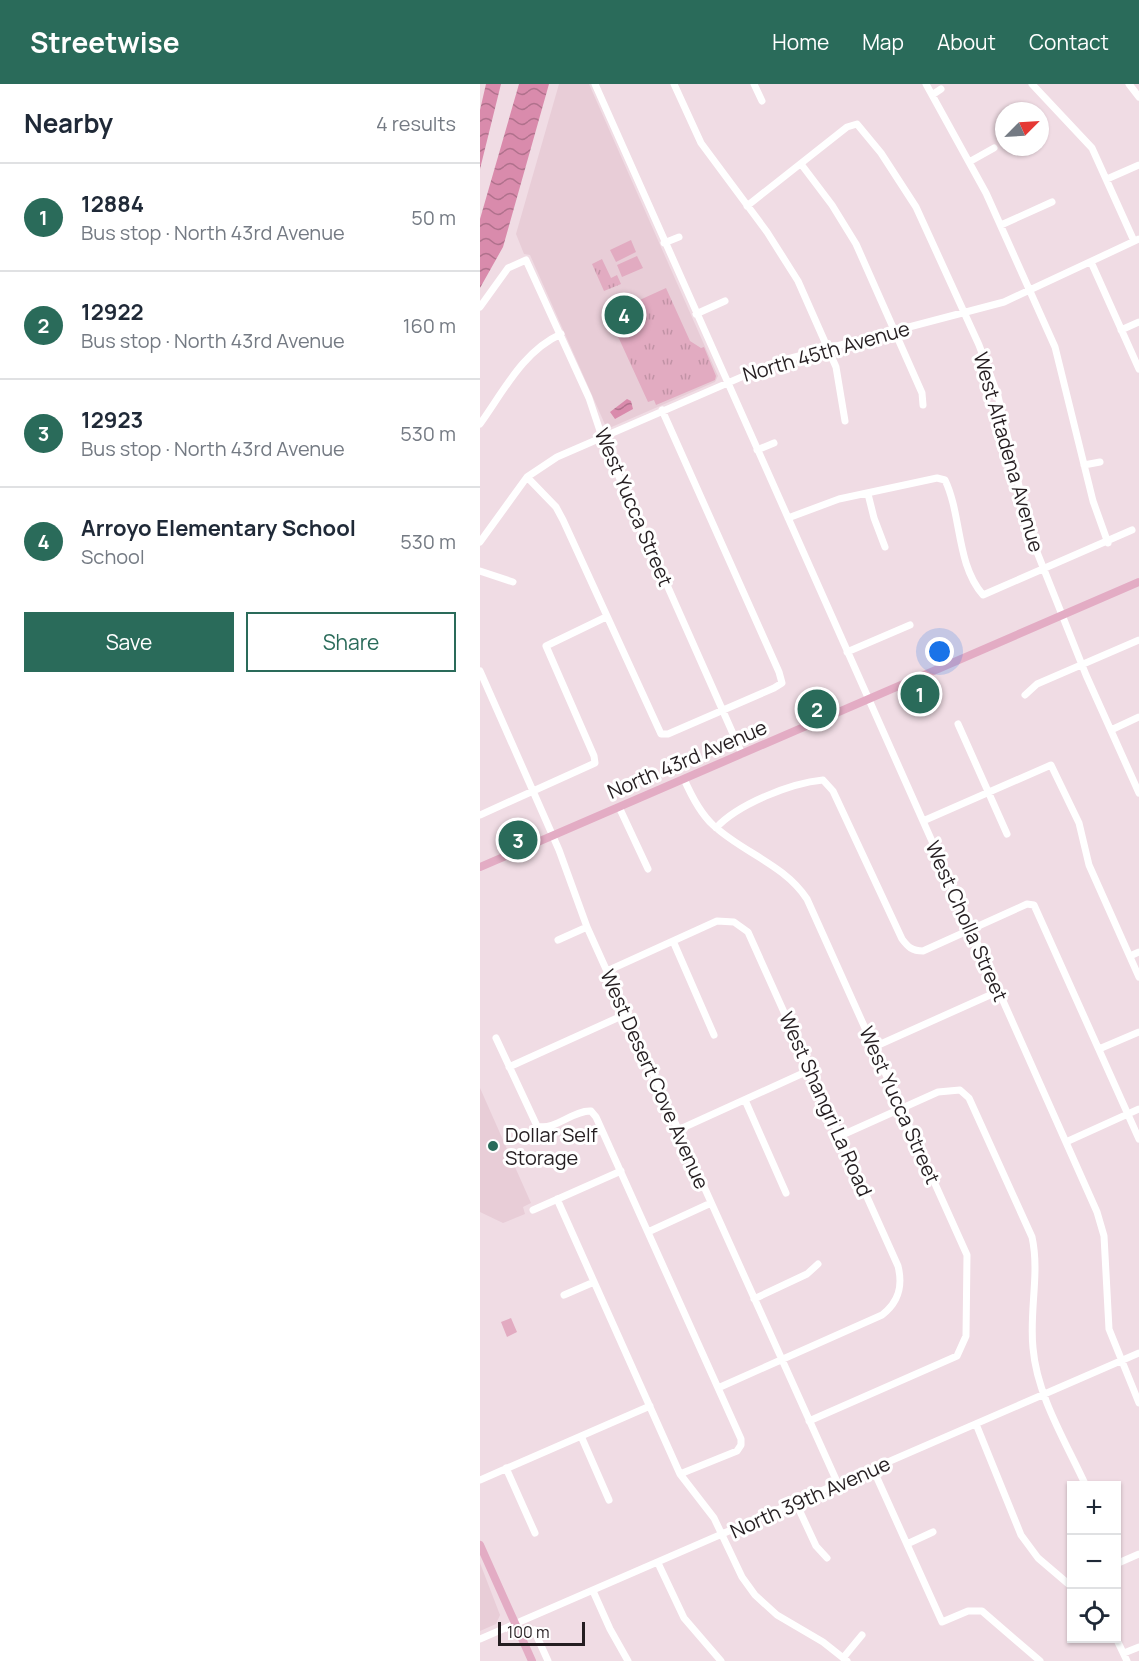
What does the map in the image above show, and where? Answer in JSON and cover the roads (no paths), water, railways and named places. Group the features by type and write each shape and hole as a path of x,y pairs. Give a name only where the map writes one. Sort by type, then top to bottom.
{"main road":[{"name":"North 43rd Avenue","path":"480,867 1139,582"},
{"path":"480,1545 532,1661"}],"street":[{"name":"West Cholla Street","path":"594,84 1100,1220 1105,1254 1108,1322 1120,1362 1139,1403"},
{"path":"674,84 701,143 786,260 836,367 845,421"},
{"path":"754,84 762,101"},
{"path":"926,84 1001,225 1055,347 1093,501 1108,543"},
{"path":"1032,84 1084,139 1107,179 1136,240"},
{"path":"1129,84 1139,96"},
{"path":"932,95 941,89"},
{"name":"West Altadena Avenue","path":"801,164 847,127 857,124 881,153 916,207 964,313 998,396 1026,519 1044,570 1082,665 1139,793"},
{"path":"969,162 994,148"},
{"path":"747,206 801,164 848,228 896,330 922,393 922,405"},
{"path":"1107,179 1139,165"},
{"path":"1001,225 1052,202"},
{"path":"664,243 679,237"},
{"name":"North 45th Avenue","path":"480,542 527,477 551,460 726,381 776,362 964,313 1030,292 1136,240"},
{"name":"West Yucca Street","path":"480,307 508,268 526,260 561,334 592,405 602,437 742,754"},
{"path":"1091,262 1139,369"},
{"path":"696,314 725,301"},
{"path":"1121,330 1139,322"},
{"path":"480,424 530,354 544,342 561,334"},
{"path":"503,392 511,398"},
{"path":"527,477 560,514 661,734 668,734 782,682 662,410"},
{"path":"757,450 774,443"},
{"path":"1084,465 1100,462"},
{"path":"788,518 833,501 937,478 945,480 964,552 976,588 983,595 1108,543 1132,530"},
{"path":"868,494 885,547"},
{"path":"480,571 513,582"},
{"path":"480,815 595,764 594,756 546,646 606,617"},
{"path":"847,652 910,625"},
{"path":"1025,695 1037,684 1139,640"},
{"name":"West Desert Cove Avenue","path":"480,671 553,836 587,927 838,1484"},
{"path":"1111,730 1139,717"},
{"path":"957,724 1007,834"},
{"path":"923,821 1051,765 1079,823 1089,865 1139,977"},
{"name":"West Yucca Street","path":"684,779 696,803 716,828 784,873 798,885 811,906 967,1255 966,1336 961,1350 951,1359 809,1421"},
{"path":"716,828 733,812 804,782 823,780 833,791 902,939 910,949 923,951 1027,904 1034,905 1139,1139"},
{"path":"619,807 648,869"},
{"path":"784,873 791,865"},
{"name":"West Shangri La Road","path":"673,941 717,921 735,922 751,938 901,1277 899,1293 890,1308 875,1319 781,1359"},
{"path":"558,940 587,927"},
{"path":"607,971 673,941 714,1035"},
{"path":"1130,956 1139,952"},
{"path":"874,1047 999,991"},
{"path":"509,1067 626,1014"},
{"path":"1099,1049 1139,1032"},
{"path":"496,1038 535,1123 542,1128 583,1111 591,1111 621,1171 717,1388 741,1445 737,1451 680,1474"},
{"path":"678,1130 810,1070"},
{"path":"840,1136 938,1092 960,1090 969,1098 1032,1237 1035,1260 1032,1344 1036,1373 1084,1481"},
{"path":"745,1100 786,1193"},
{"path":"1066,1142 1139,1109"},
{"path":"533,1210 621,1171"},
{"path":"557,1200 680,1474 714,1518 742,1577 755,1595 777,1615 845,1660 862,1635"},
{"path":"648,1232 711,1203"},
{"path":"754,1299 807,1274 818,1264"},
{"path":"564,1295 594,1282"},
{"name":"North 39th Avenue","path":"480,1639 1139,1353"},
{"path":"717,1388 781,1359"},
{"path":"480,1480 650,1406"},
{"path":"976,1424 1021,1535 1038,1558 1067,1583"},
{"path":"581,1436 609,1500"},
{"path":"506,1468 535,1533"},
{"path":"873,1469 942,1622 975,1607 1040,1661"},
{"path":"796,1503 816,1546 827,1558"},
{"path":"907,1544 933,1532"},
{"path":"1121,1562 1139,1554"},
{"path":"658,1563 684,1618 721,1661"},
{"path":"593,1591 628,1661"},
{"path":"534,1630 548,1661"},
{"path":"1118,1643 1125,1657 1139,1647"}],"water":[{"path":"486,84 501,84 480,169 480,110"},
{"path":"519,84 549,84 503,247 480,288 480,219"},
{"path":"627,399 631,401 633,409 615,419 610,412"}],"place":[{"name":"Arroyo Elementary School","path":"624,315"},
{"name":"12884","path":"920,694"},
{"name":"12922","path":"817,709"},
{"name":"12923","path":"518,840"},
{"name":"Dollar Self Storage","path":"493,1146"}]}
